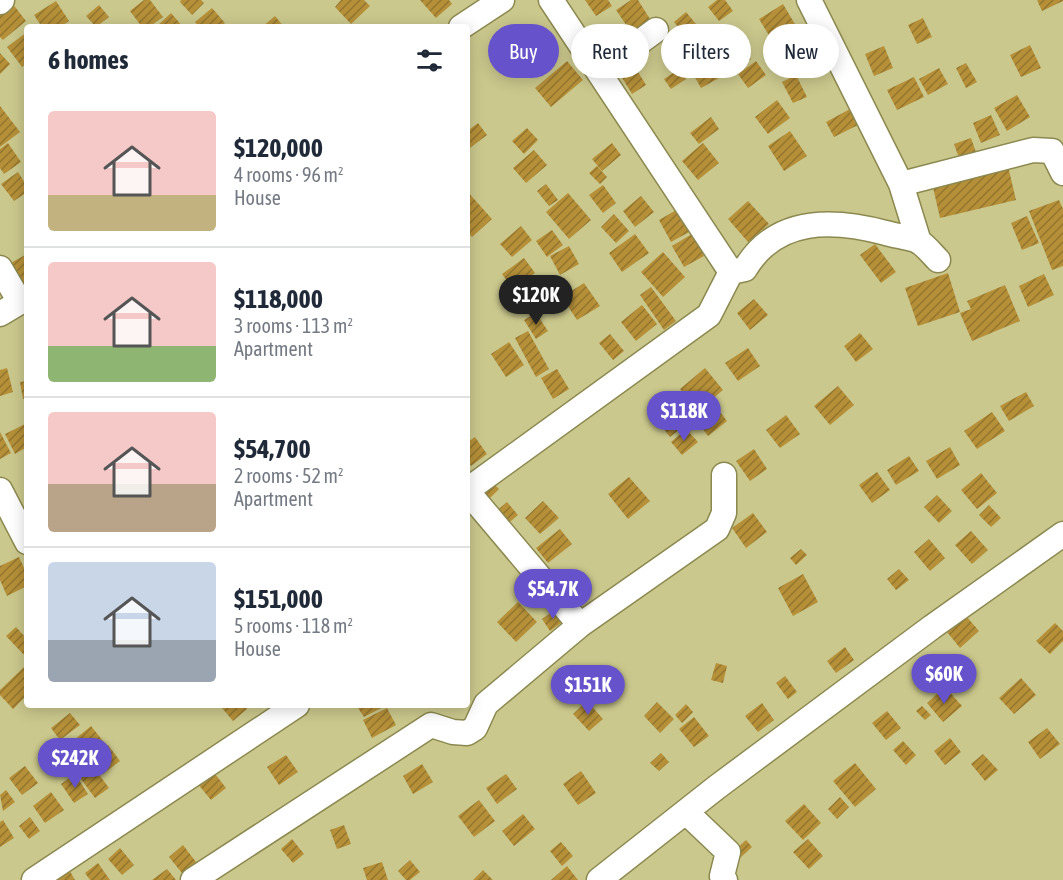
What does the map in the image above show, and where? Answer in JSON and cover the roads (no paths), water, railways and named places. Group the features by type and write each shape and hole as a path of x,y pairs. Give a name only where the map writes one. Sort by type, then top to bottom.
{"street":[{"path":"466,24 502,0"},
{"path":"551,0 571,31"},
{"path":"809,0 901,184 919,242"},
{"path":"649,35 656,30"},
{"path":"602,78 731,272"},
{"path":"901,184 1033,150 1052,151 1063,173"},
{"path":"731,272 745,269 753,254 769,240 806,225 832,223 868,228 919,242 938,260"},
{"path":"0,268 16,305"},
{"path":"470,488 709,315 731,272"},
{"path":"197,879 431,725 453,732 467,733 475,728 484,713 486,704 580,625 717,529 724,513 724,475"},
{"path":"0,490 24,536"},
{"path":"470,496 580,625"},
{"path":"599,880 932,627 1063,534"},
{"path":"34,880 292,708"},
{"path":"686,812 728,852 722,876 725,880"}]}
